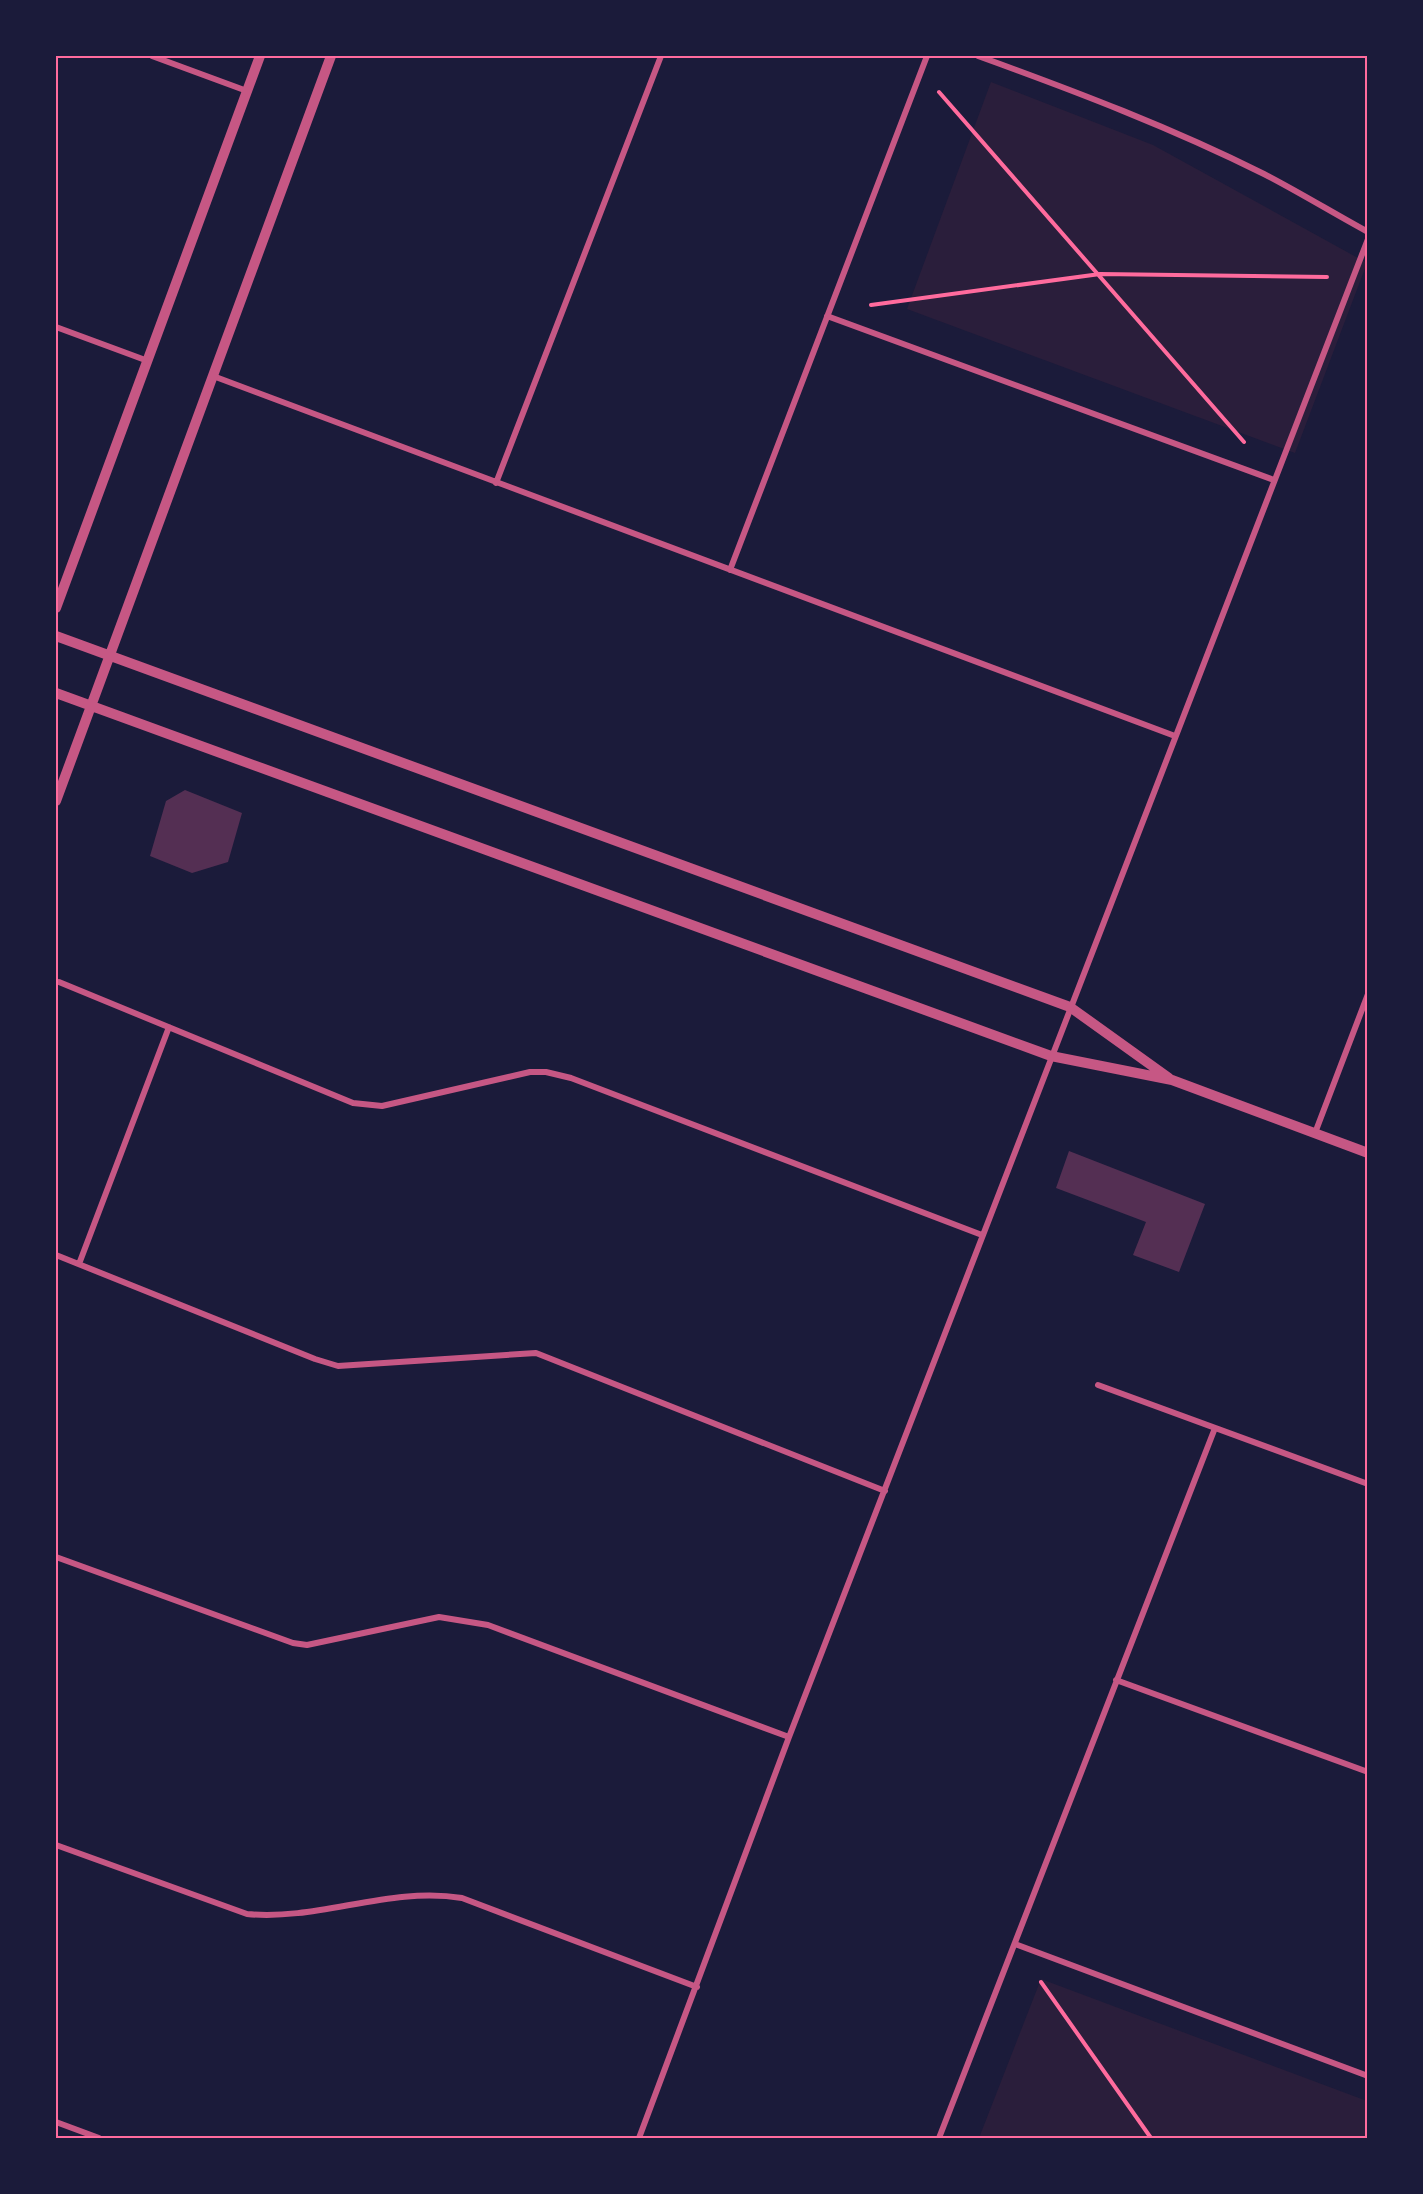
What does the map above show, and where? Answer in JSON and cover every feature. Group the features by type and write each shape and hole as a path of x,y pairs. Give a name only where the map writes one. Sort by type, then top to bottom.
{"street":[{"path":"152,56 247,91"},
{"path":"56,608 149,362 260,56"},
{"path":"56,801 331,56"},
{"path":"496,483 661,56"},
{"path":"730,570 927,56"},
{"path":"978,56 1077,92 1264,174 1368,232"},
{"path":"639,2139 789,1737 1368,239"},
{"path":"828,313 1274,478"},
{"path":"56,327 149,362"},
{"path":"213,376 1175,736"},
{"path":"56,636 1070,1008 1172,1080"},
{"path":"56,693 1051,1056 1172,1080 1368,1153"},
{"path":"59,982 353,1103 367,1106 382,1106 530,1072 546,1072 571,1077 982,1235"},
{"path":"1315,1133 1368,994"},
{"path":"79,1264 169,1027"},
{"path":"56,1255 304,1355 338,1366 536,1353 885,1491"},
{"path":"1098,1385 1368,1484"},
{"path":"939,2139 1215,1428"},
{"path":"56,1557 293,1643 307,1645 439,1617 488,1625 789,1737"},
{"path":"1116,1680 1368,1772"},
{"path":"56,1845 247,1914 271,1917 405,1895 435,1893 462,1898 697,1987"},
{"path":"1015,1944 1368,2076"},
{"path":"56,2122 99,2139"}],"path":[{"path":"921,72 1100,274 1274,478"},
{"path":"828,313 1100,274 1352,277"},
{"path":"1015,1944 1150,2139"}],"shaded area":[{"path":"991,82 1153,145 1367,263 1295,453 907,309"},
{"path":"1041,1979 1367,2101 1367,2138 979,2138"}],"building":[{"path":"185,790 242,813 228,862 192,873 150,856 166,801"},
{"path":"1069,1151 1205,1204 1179,1272 1133,1255 1146,1222 1056,1188"}]}
